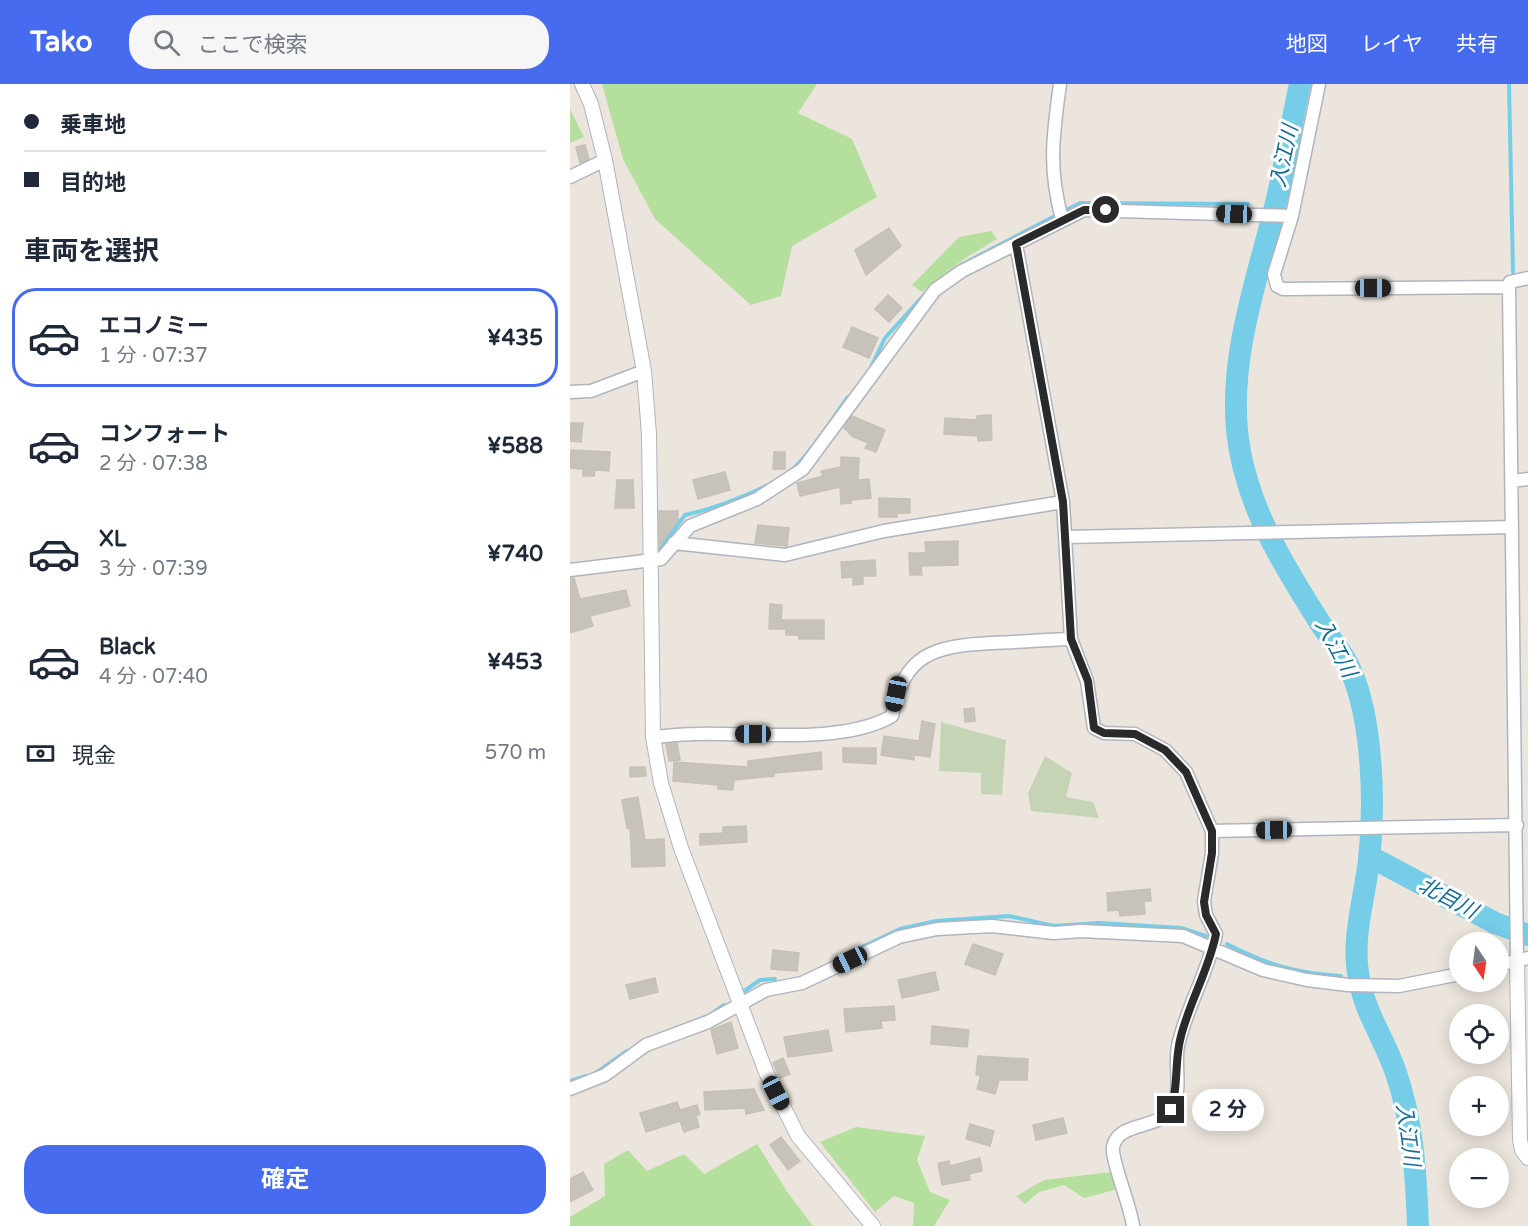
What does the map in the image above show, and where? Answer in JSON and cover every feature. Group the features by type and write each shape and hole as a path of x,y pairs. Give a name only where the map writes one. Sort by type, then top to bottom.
{"street":[{"path":"582,84 591,104 605,160 644,371 649,434 653,737 661,783 681,848 766,1072 798,1136 873,1226"},
{"path":"1060,84 1053,138 1053,186 1062,219"},
{"path":"1319,84 1274,274 1277,286 1283,289 1509,287"},
{"path":"570,177 605,160"},
{"path":"570,570 661,560 690,526 757,499 803,468 935,290 962,271 1062,219 1084,210 1288,215"},
{"path":"1016,244 1063,502 1067,537 1071,639 1088,681 1094,728 1104,733 1135,734 1165,750 1186,772 1212,831 1212,853 1204,902 1206,915 1216,934 1181,1035 1177,1053 1177,1091 1171,1110 1157,1122 1125,1131 1116,1139 1112,1149 1131,1210 1133,1226"},
{"path":"1528,278 1515,279 1510,282 1509,287 1518,919 1522,960 1520,1140 1522,1150 1528,1158"},
{"path":"570,392 591,391 644,371"},
{"path":"1512,481 1528,479"},
{"path":"674,543 785,555 884,531 1063,502"},
{"path":"1067,537 1512,527"},
{"path":"653,737 693,734 814,734 875,726 892,716 896,694 907,673 929,653 952,645 1071,639"},
{"path":"1516,758 1528,752"},
{"path":"1212,831 1517,825"},
{"path":"570,1089 605,1075 646,1045 708,1022 766,990 802,983 900,937 937,929 992,926 1054,933 1081,931 1184,936 1263,970 1307,980 1348,985 1399,986 1449,976"}],"green space":[{"path":"602,84 817,84 798,113 852,139 877,197 792,246 781,296 751,305 655,219 623,159"},
{"path":"570,109 584,137 570,143"},
{"path":"991,231 997,239 964,259 922,292 912,285 959,237"},
{"path":"941,722 1006,740 1002,795 981,794 981,773 939,771"},
{"path":"1045,756 1072,773 1066,797 1093,802 1099,818 1031,811 1028,793"},
{"path":"856,1127 925,1136 917,1160 930,1192 950,1200 934,1226 913,1226 914,1203 894,1196 875,1212 820,1142"},
{"path":"757,1144 788,1193 813,1226 570,1226 570,1217 605,1196 604,1164 628,1150 647,1171 684,1154 704,1174"},
{"path":"1112,1172 1118,1189 1084,1198 1064,1185 1039,1192 1025,1204 1016,1196 1044,1180"}],"building":[{"path":"585,145 589,159 580,163 576,147"},
{"path":"889,228 901,246 866,275 855,250"},
{"path":"888,295 902,308 889,322 875,309"},
{"path":"852,327 878,338 869,358 843,347"},
{"path":"991,415 992,440 978,441 978,436 944,434 945,418 977,420 977,416"},
{"path":"852,416 885,430 876,452 865,448 868,443 852,436 844,428"},
{"path":"571,423 583,423 581,442 570,441"},
{"path":"571,450 610,452 609,471 595,470 594,476 583,476 583,469 570,468"},
{"path":"774,452 785,452 785,469 773,469"},
{"path":"841,457 859,458 858,480 869,479 871,498 851,500 851,503 841,504 840,487 800,496 797,483 823,476 821,471 841,467"},
{"path":"725,472 730,490 698,499 693,480"},
{"path":"617,480 633,480 634,508 615,508"},
{"path":"879,498 910,499 910,513 897,513 897,517 879,517"},
{"path":"659,511 678,511 678,520 659,547"},
{"path":"758,525 789,528 787,546 755,543"},
{"path":"958,541 958,565 921,566 922,575 910,575 909,553 926,553 925,542"},
{"path":"875,560 876,576 863,576 863,584 853,585 853,577 842,578 841,562"},
{"path":"570,578 574,578 580,599 626,590 630,606 590,616 593,626 570,633"},
{"path":"770,604 782,605 781,620 824,620 824,639 799,639 799,635 786,635 786,629 769,629"},
{"path":"974,708 975,721 965,722 964,709"},
{"path":"922,721 935,724 930,757 914,755 914,760 881,755 884,736 919,741"},
{"path":"677,743 680,760 669,761 666,744"},
{"path":"843,748 876,748 876,764 843,762"},
{"path":"821,752 822,769 774,773 774,776 734,780 733,790 718,789 718,785 673,781 674,762 748,767 748,761"},
{"path":"630,767 645,767 646,776 630,777"},
{"path":"638,797 645,840 664,839 665,866 632,867 630,827 627,828 622,800"},
{"path":"746,826 747,842 700,845 700,834 723,833 723,827"},
{"path":"1150,889 1151,901 1144,901 1145,914 1120,916 1119,910 1108,911 1107,893"},
{"path":"973,944 1003,954 995,975 965,964"},
{"path":"773,950 799,953 797,971 771,969"},
{"path":"935,972 939,990 902,998 898,980"},
{"path":"655,978 658,992 630,999 626,985"},
{"path":"894,1006 895,1020 881,1021 882,1028 846,1032 844,1009"},
{"path":"731,1022 738,1048 717,1054 711,1030"},
{"path":"932,1026 969,1030 967,1047 931,1044"},
{"path":"828,1030 832,1051 788,1057 784,1037"},
{"path":"978,1056 1028,1059 1027,1080 999,1080 995,1094 977,1089 981,1075 976,1075"},
{"path":"783,1058 790,1074 780,1078 773,1063"},
{"path":"754,1089 764,1110 746,1114 745,1108 705,1110 704,1092"},
{"path":"677,1102 680,1110 697,1105 700,1114 696,1116 699,1127 684,1132 680,1121 646,1132 640,1113"},
{"path":"1063,1118 1067,1133 1036,1140 1033,1125"},
{"path":"970,1124 994,1131 990,1146 966,1139"},
{"path":"781,1137 800,1161 788,1170 770,1145"},
{"path":"980,1158 982,1171 969,1174 970,1180 942,1185 938,1163 949,1161 950,1166"},
{"path":"583,1172 593,1190 570,1202 570,1179"}],"waterway":[{"name":"入江川","path":"1300,84 1279,192 1241,345 1237,373 1237,430 1241,457 1257,508 1293,580 1342,653 1358,691 1364,714 1370,764 1372,815 1369,860 1358,930 1358,973 1369,1013 1391,1060 1402,1092 1415,1168 1418,1226"},
{"path":"1509,84 1513,272"},
{"path":"961,265 1080,203 1248,204"},
{"path":"871,367 885,338 925,294"},
{"path":"660,548 685,515 745,496 789,472 812,448 848,397"},
{"name":"北目川","path":"1369,856 1495,923 1528,935"},
{"path":"841,957 900,929 936,921 1009,916 1054,926 1099,923 1181,928 1206,936"},
{"path":"1227,944 1282,967 1309,973 1341,976"},
{"path":"743,992 760,980 775,979"},
{"path":"641,1042 710,1015 724,1005"},
{"path":"596,1073 627,1051"},
{"path":"570,1081 586,1076"}],"route":[{"path":"1106,210 1084,210 1016,244 1063,502 1067,537 1071,639 1088,681 1094,728 1104,733 1135,734 1165,750 1186,772 1212,831 1212,853 1204,902 1206,915 1216,934 1181,1035 1177,1053 1177,1091 1171,1110"}]}
